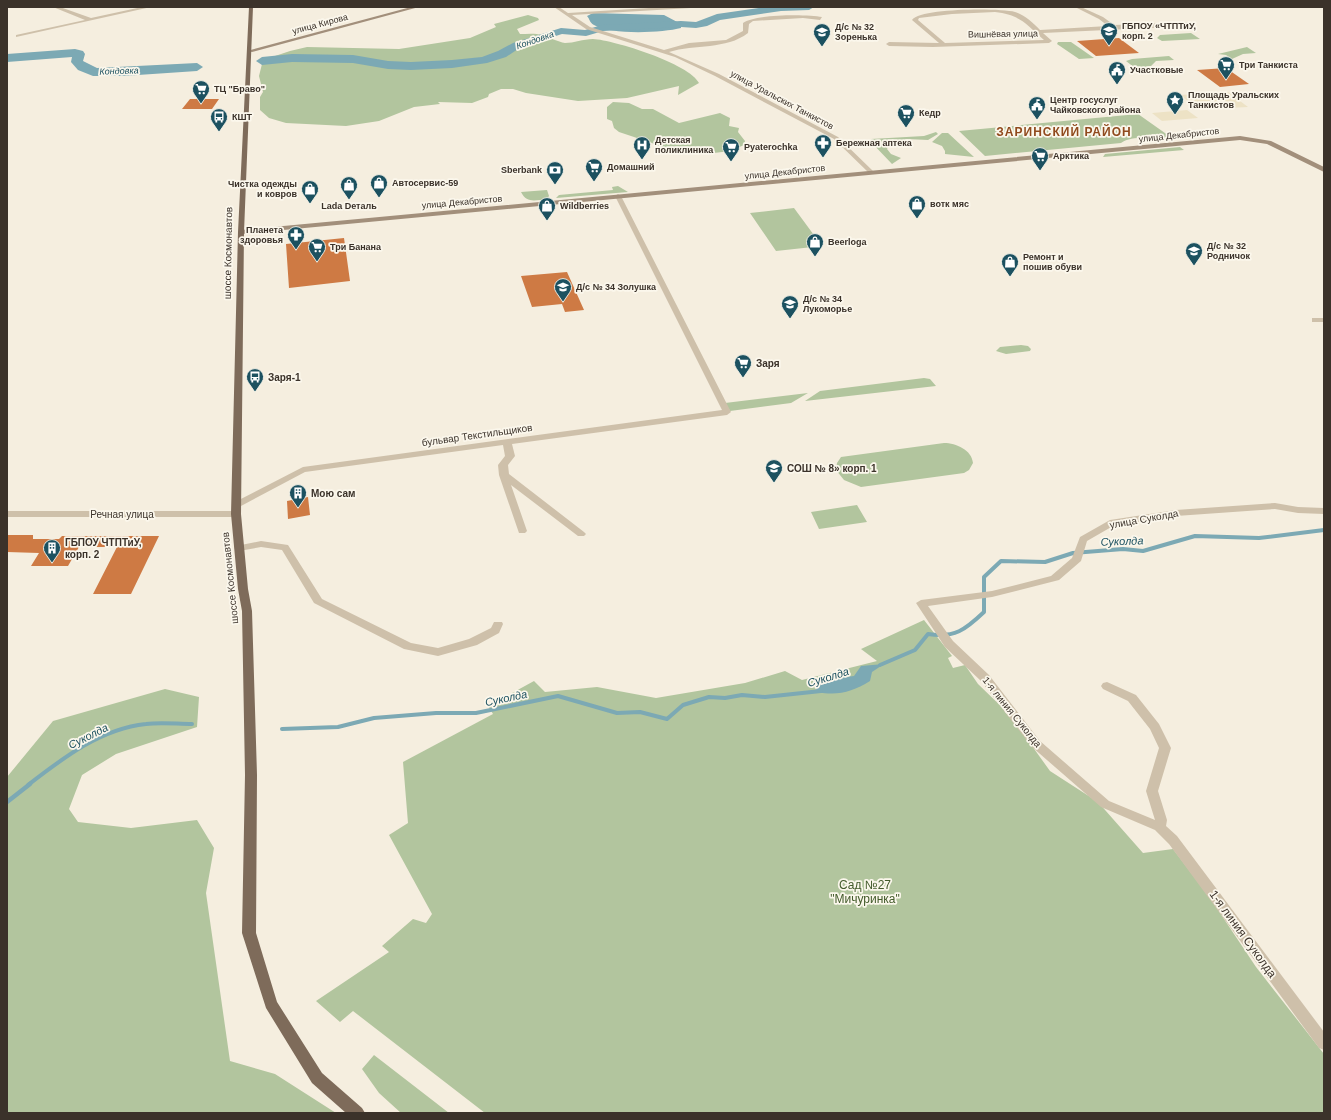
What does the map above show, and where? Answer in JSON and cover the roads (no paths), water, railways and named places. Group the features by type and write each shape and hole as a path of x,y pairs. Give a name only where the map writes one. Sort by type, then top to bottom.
{"main road":[{"name":"шоссе Космонавтов","path":"251,7 241,232 237,509 239,548 247,611 251,775 249,933 271,1004 317,1078 357,1113"}],"street":[{"path":"55,7 91,20"},
{"path":"18,36 149,7"},
{"name":"улица Кирова","path":"250,51 416,7"},
{"name":"улица Уральских Танкистов","path":"556,7 588,28 677,56 717,75 836,138 871,172"},
{"path":"568,14 691,7"},
{"path":"1077,7 1101,18 1113,27"},
{"name":"Вишнёвая улица","path":"889,44 943,44 1049,41 1025,20 1016,14 1008,12 917,17 915,20 943,44"},
{"path":"664,52 686,46 727,42 740,37 746,32 746,23 752,20 803,16 820,18"},
{"name":"Вишнёвая улица","path":"1037,32 1191,24"},
{"name":"улица Декабристов","path":"241,232 1240,138 1270,142 1324,170"},
{"name":"бульвар Текстильщиков","path":"237,509 303,470 727,412 618,196"},
{"path":"1315,320 1324,320"},
{"path":"507,442 510,456 503,465 504,475 522,531"},
{"path":"504,475 581,534"},
{"name":"улица Суколда","path":"921,603 992,594 1055,578 1077,559 1083,538 1110,523 1176,513 1275,506 1298,510 1324,511"},
{"name":"Речная улица","path":"7,514 237,509"},
{"path":"239,548 261,544 285,547 318,601 408,646 438,652 473,642 495,630 498,624"},
{"name":"1-я линия Суколда","path":"921,603 949,644 985,678 1036,744 1105,804 1159,827 1173,840 1218,898 1268,969 1324,1043"},
{"path":"1107,686 1132,698 1155,727 1165,748 1152,791 1161,820 1159,827"}],"water":[{"path":"593,13 664,15 681,24 681,28 649,32 624,32 612,30 592,24 587,16"},
{"path":"884,664 872,672 870,681 857,688 832,694 817,692 816,687 823,680 854,676 861,666"}],"waterway":[{"name":"Кондовка","path":"262,61 292,58 353,59 388,65 411,66 452,64 483,60 502,54 517,45 561,31 586,33 602,28 681,24 696,25 703,24 717,17 781,8 809,7"},
{"name":"Кондовка","path":"7,58 75,53 79,54 77,62 82,67 91,69 93,72 123,72 197,67"},
{"name":"Суколда","path":"880,665 915,650 928,634 953,634 971,624 984,612 984,577 1001,561 1045,562 1073,553 1123,549 1143,551 1195,536 1259,538 1324,530"},
{"name":"Суколда","path":"282,729 338,727 374,718 436,713 476,713 558,696 617,713 640,712 667,719 683,705 709,697 725,698 742,695 765,697 821,691"},
{"name":"Суколда","path":"28,785 83,746 113,732 129,727 152,723 192,724"},
{"name":"Суколда","path":"7,802 30,784"}],"place":[{"name":"ГБПОУ «ЧТПТиУ, корп. 2","path":"1109,46"},
{"name":"Д/с № 32 Зоренька","path":"822,47"},
{"name":"Три Танкиста","path":"1226,80"},
{"name":"Участковые","path":"1117,85"},
{"name":"ТЦ \"Браво\"","path":"201,104"},
{"name":"Площадь Уральских Танкистов","path":"1175,115"},
{"name":"Центр госуслуг Чайковского района","path":"1037,120"},
{"name":"Кедр","path":"906,128"},
{"name":"КШТ","path":"219,132"},
{"name":"Бережная аптека","path":"823,158"},
{"name":"Детская поликлиника","path":"642,160"},
{"name":"Pyaterochka","path":"731,162"},
{"name":"Арктика","path":"1040,171"},
{"name":"Домашний","path":"594,182"},
{"name":"Sberbank","path":"555,185"},
{"name":"Автосервис-59","path":"379,198"},
{"name":"Lada Dеталь","path":"349,200"},
{"name":"Чистка одежды и ковров","path":"310,204"},
{"name":"вотк мяс","path":"917,219"},
{"name":"Wildberries","path":"547,221"},
{"name":"Планета здоровья","path":"296,250"},
{"name":"Beerloga","path":"815,257"},
{"name":"Три Банана","path":"317,262"},
{"name":"Д/с № 32 Родничок","path":"1194,266"},
{"name":"Ремонт и пошив обуви","path":"1010,277"},
{"name":"Д/с № 34 Золушка","path":"563,302"},
{"name":"Д/с № 34 Лукоморье","path":"790,319"},
{"name":"Заря","path":"743,378"},
{"name":"Заря-1","path":"255,392"},
{"name":"СОШ № 8» корп. 1","path":"774,483"},
{"name":"Мою сам","path":"298,508"},
{"name":"ГБПОУ ЧТПТиУ, корп. 2","path":"52,563"}],"district":[{"name":"ЗАРИНСКИЙ РАЙОН","path":"1064,132"}],"park label":[{"name":"Сад №27 \"Мичуринка\"","path":"865,892"}]}
